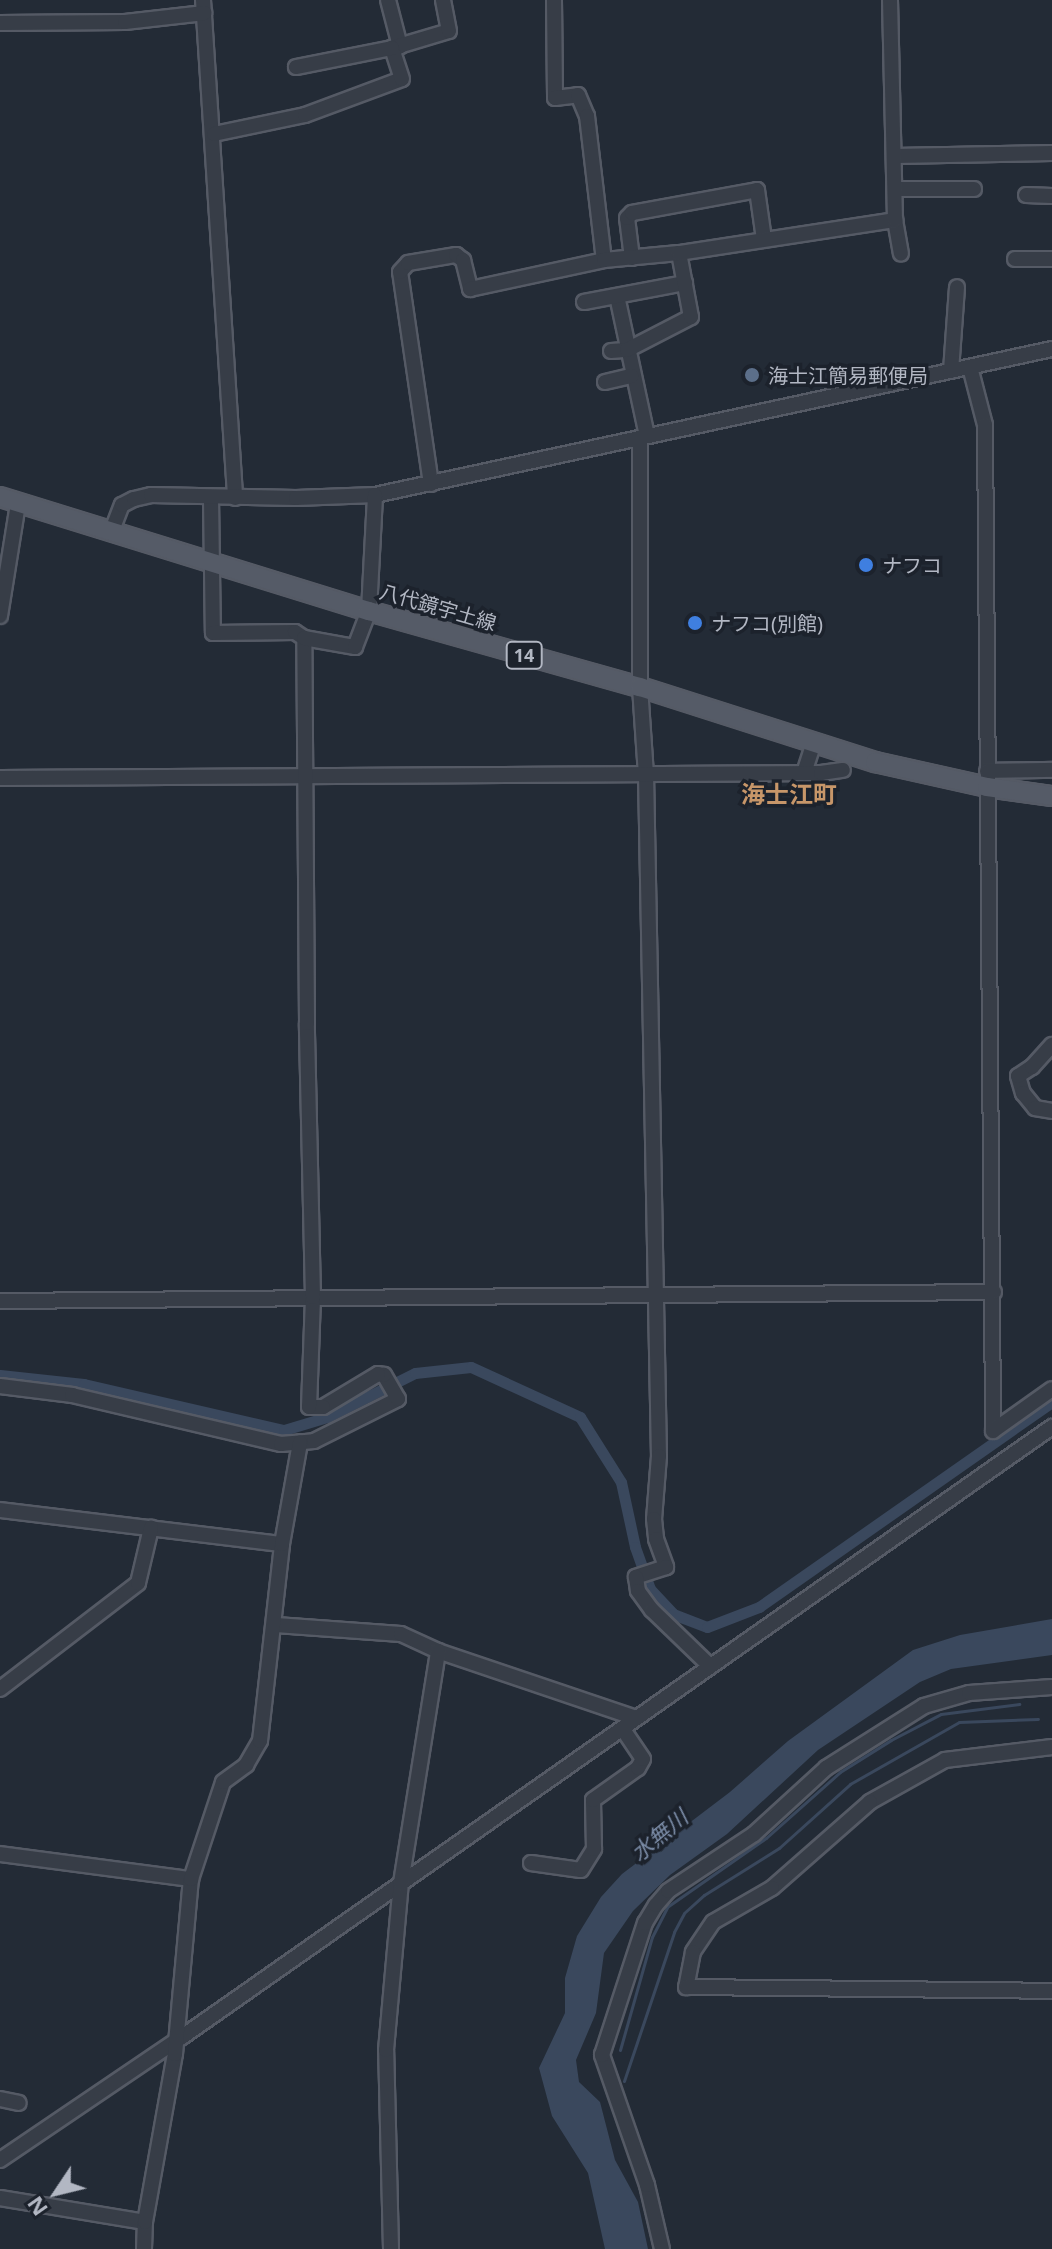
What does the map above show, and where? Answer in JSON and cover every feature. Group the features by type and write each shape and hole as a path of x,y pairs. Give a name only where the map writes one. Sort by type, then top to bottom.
{"main road":[{"name":"八代鏡宇土線","path":"9,500 369,611 640,687 875,762 987,779 1052,796"}],"street":[{"path":"214,134 305,115 402,79 388,0"},
{"path":"296,67 396,47 449,31 443,0"},
{"path":"554,0 555,98 578,95 587,116 604,260"},
{"path":"890,0 895,220 901,253"},
{"path":"0,23 125,22 204,6 235,498"},
{"path":"895,156 1052,153"},
{"path":"895,189 974,189"},
{"path":"632,258 627,218 632,213 757,190 764,239"},
{"path":"1026,195 1052,196"},
{"path":"431,484 400,272 415,259 456,255 463,260 470,289 604,260 679,253 895,220"},
{"path":"619,350 691,317 679,253"},
{"path":"1015,259 1052,259"},
{"path":"584,302 685,283"},
{"path":"951,371 957,287"},
{"path":"617,296 619,350 631,376 644,438 640,687 646,774 659,1456 654,1519 656,1539 666,1567 636,1577 638,1591 652,1610 710,1666"},
{"path":"111,533 122,505 151,495 235,498 375,495 1052,349"},
{"path":"970,367 985,425 993,1431 1052,1389"},
{"path":"605,382 631,376"},
{"path":"211,498 213,633 295,632 304,638 355,647 369,611 375,495"},
{"path":"0,616 9,500"},
{"path":"0,1386 72,1395 250,1438 300,1443 314,1441 398,1399 384,1375 378,1374 323,1407 309,1407 313,1297 304,638"},
{"path":"804,773 814,742"},
{"path":"0,778 804,773 843,770"},
{"path":"987,779 1052,770"},
{"path":"1018,1076 1032,1067 1052,1045"},
{"path":"992,1067 1018,1076"},
{"path":"1018,1076 1023,1093 1035,1108 1052,1111"},
{"path":"0,1301 994,1292"},
{"path":"0,2160 1052,1427"},
{"path":"144,2249 145,2222 177,2039 191,1879 223,1782 246,1765 260,1741 276,1625 282,1544 300,1443"},
{"path":"0,1510 282,1544"},
{"path":"0,1689 138,1583 151,1528"},
{"path":"276,1625 401,1634 438,1651 636,1718"},
{"path":"391,2249 386,2050 401,1883 438,1651"},
{"path":"662,2249 647,2185 602,2055 645,1923 656,1905 668,1891 754,1834 826,1768 924,1706 969,1693 1052,1687"},
{"path":"531,1863 581,1870 594,1849 593,1800 638,1768 643,1759 622,1728"},
{"path":"1052,1747 945,1760 870,1802 772,1888 713,1922 693,1952 686,1987 1052,1991"},
{"path":"0,1854 191,1879"},
{"path":"0,2099 19,2103"},
{"path":"0,2198 145,2222"}],"water":[{"path":"1052,1619 1052,1655 951,1669 920,1682 818,1750 727,1834 670,1875 633,1911 604,1953 596,2013 576,2060 579,2082 600,2102 615,2160 638,2202 648,2249 605,2249 588,2173 552,2116 539,2068 565,2013 565,1978 577,1936 601,1897 622,1874 730,1792 788,1741 913,1650 960,1635"}],"waterway":[{"path":"0,1375 84,1384 284,1430 327,1417 415,1373 471,1367 580,1417 621,1482 635,1547 650,1589 673,1614 707,1627 759,1607 1052,1402"},
{"path":"620,2050 652,1937 667,1907 766,1838 840,1772 891,1740 941,1714 1019,1704"},
{"path":"624,2081 674,1932 684,1913 704,1895 779,1848 850,1784 959,1722 1038,1719"}],"place":[{"name":"海士江簡易郵便局","path":"752,375"},
{"name":"ナフコ","path":"866,565"},
{"name":"ナフコ(別館)","path":"695,623"}],"district":[{"name":"海士江町","path":"789,794"}],"water label":[{"name":"水無川","path":"659,1835"}]}
